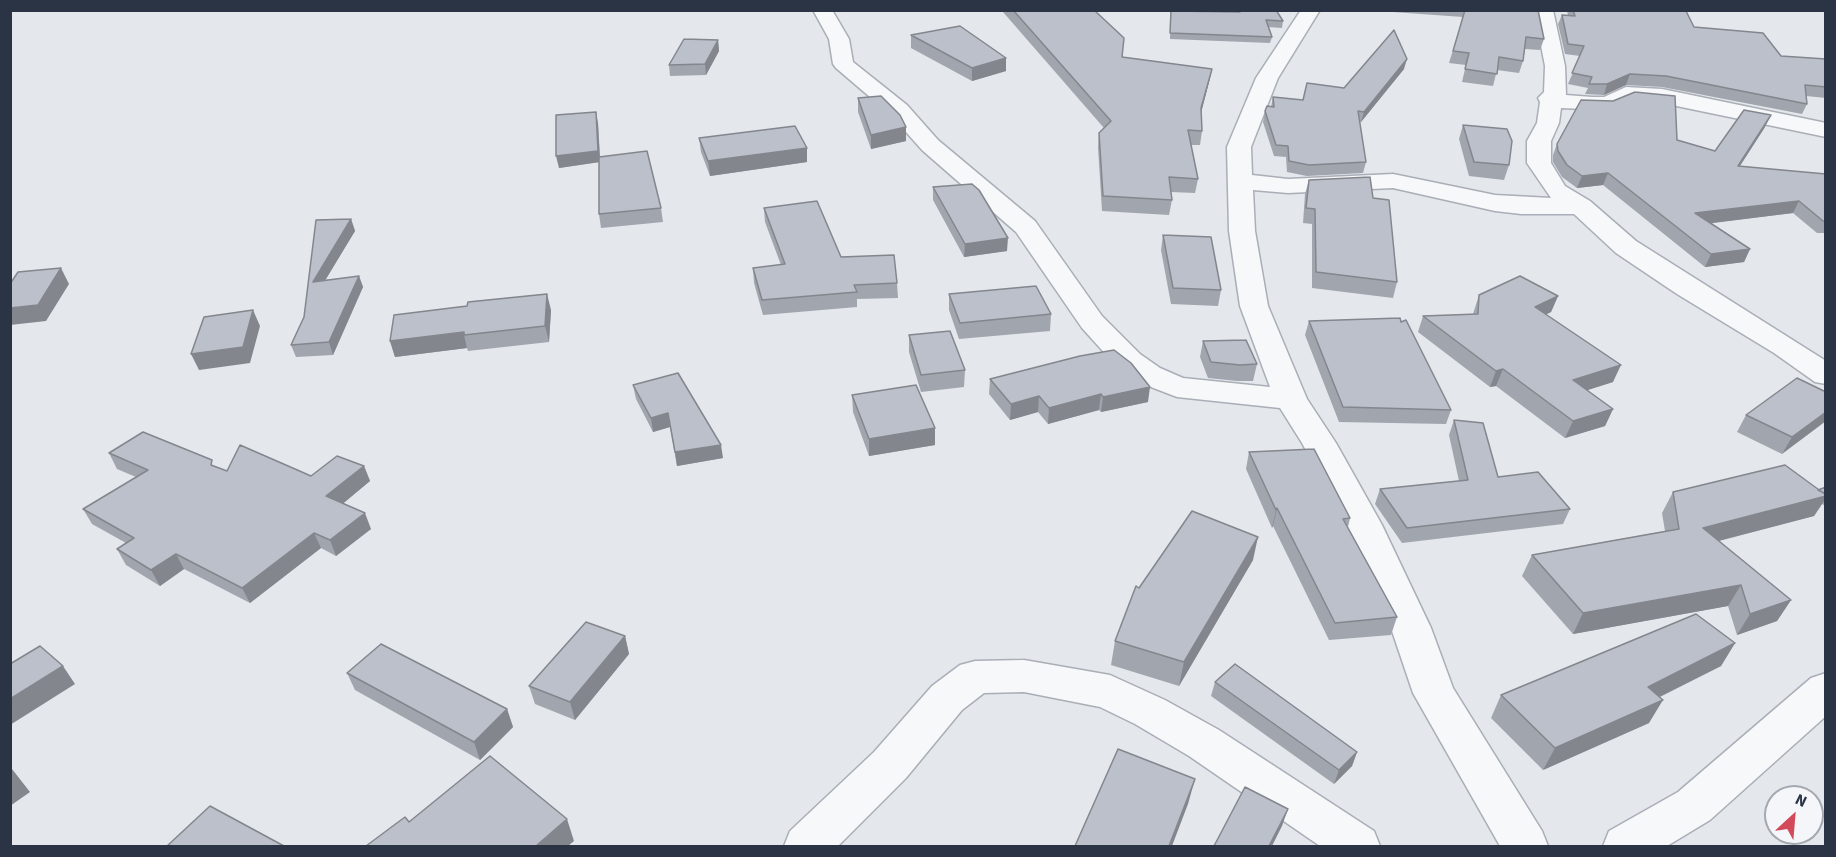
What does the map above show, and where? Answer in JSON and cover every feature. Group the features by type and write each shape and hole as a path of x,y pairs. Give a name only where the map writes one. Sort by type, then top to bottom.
{"street":[{"path":"822,10 839,39 843,64 873,87 930,145 967,174 1026,227 1092,322 1129,361 1149,375 1177,387 1291,399"},
{"path":"1311,10 1278,58 1264,85 1239,147 1242,231 1254,306 1291,399 1319,443 1364,525 1411,628 1434,693 1525,846"},
{"path":"1543,10 1555,66 1555,95 1549,98 1551,102 1548,123 1539,141 1539,163 1556,191 1581,206 1626,247 1687,288 1785,346 1826,375"},
{"path":"1551,102 1565,100 1601,104 1619,99 1626,94 1662,96 1826,130"},
{"path":"1242,182 1288,186 1393,181 1495,203 1521,206 1581,206"},
{"path":"807,846 890,765 947,698 975,677 1023,676 1110,692 1150,712 1204,743 1357,846"},
{"path":"1626,846 1694,806 1820,705"}],"building":[{"path":"1013,10 1094,10 1124,38 1122,57 1212,69 1201,108 1202,131 1188,130 1198,179 1169,177 1172,200 1103,196 1099,133 1111,121"},
{"path":"1240,10 1276,10 1283,21 1266,20 1272,37 1170,33 1171,11 1240,12"},
{"path":"1465,10 1538,10 1544,39 1526,37 1523,61 1499,57 1497,74 1465,69 1469,53 1453,51"},
{"path":"1573,10 1686,11 1694,27 1763,33 1781,56 1826,59 1826,87 1805,85 1807,104 1666,76 1630,74 1607,84 1589,84 1592,77 1572,73 1584,46 1568,44 1562,15 1575,16"},
{"path":"960,26 1006,58 972,68 911,35"},
{"path":"1394,30 1407,59 1364,112 1358,111 1366,162 1309,165 1289,161 1288,146 1276,145 1265,111 1267,106 1274,107 1273,97 1303,100 1307,83 1344,88"},
{"path":"684,39 718,40 705,64 669,65"},
{"path":"1635,92 1675,96 1677,140 1715,151 1744,110 1771,115 1738,166 1826,174 1826,221 1799,201 1695,213 1750,249 1711,254 1608,173 1582,176 1567,165 1558,151 1557,144 1581,100 1613,101"},
{"path":"881,96 900,115 906,127 871,135 858,98"},
{"path":"596,112 598,151 556,156 556,115"},
{"path":"1463,125 1507,129 1512,141 1509,165 1474,162"},
{"path":"795,126 807,148 708,161 699,138"},
{"path":"647,151 661,208 599,214 599,157"},
{"path":"1370,177 1373,198 1389,200 1397,282 1316,272 1315,209 1306,208 1309,180"},
{"path":"972,184 979,190 1008,238 965,244 933,187"},
{"path":"817,201 841,257 894,255 897,283 854,285 857,292 762,300 753,268 785,264 764,208"},
{"path":"351,219 313,282 359,276 329,342 291,345 304,317 316,220"},
{"path":"1163,235 1211,237 1221,290 1173,288"},
{"path":"61,268 38,305 10,308 10,284 18,272"},
{"path":"1520,276 1558,296 1535,307 1621,365 1573,380 1613,409 1573,421 1503,369 1496,371 1423,316 1478,314 1479,295"},
{"path":"1036,286 1051,314 960,323 949,294"},
{"path":"547,294 545,326 464,335 464,332 390,341 394,315 467,306 468,302"},
{"path":"253,310 243,347 191,354 204,317"},
{"path":"1400,318 1401,322 1406,320 1451,410 1343,407 1309,321"},
{"path":"950,331 965,370 921,375 909,335"},
{"path":"1246,340 1257,364 1211,362 1203,341"},
{"path":"1114,350 1131,363 1150,387 1103,397 1101,394 1049,408 1039,396 1011,404 990,379 1080,356"},
{"path":"678,373 721,445 675,452 668,413 651,418 633,385"},
{"path":"1797,378 1826,392 1826,412 1792,437 1746,415"},
{"path":"916,385 935,428 869,439 852,395"},
{"path":"1454,420 1483,423 1498,477 1538,472 1570,509 1407,528 1380,489 1468,480"},
{"path":"143,432 212,460 211,465 227,471 240,445 311,476 337,456 364,466 326,496 365,513 330,540 314,533 242,588 176,554 151,570 117,549 134,538 83,509 148,470 109,453"},
{"path":"1314,449 1350,518 1343,519 1397,617 1335,623 1277,508 1276,510 1249,452"},
{"path":"1785,465 1826,496 1703,528 1791,600 1750,614 1741,585 1583,613 1532,555 1679,529 1673,492"},
{"path":"1826,487 1826,494 1818,490"},
{"path":"1192,511 1258,537 1184,662 1115,641 1136,586 1139,588"},
{"path":"1696,614 1735,643 1648,687 1663,700 1555,748 1501,695"},
{"path":"586,622 625,636 570,702 529,686"},
{"path":"381,644 507,709 474,742 347,673"},
{"path":"40,646 63,666 10,699 10,664"},
{"path":"1235,664 1357,752 1339,770 1215,682"},
{"path":"1118,749 1195,779 1169,846 1075,846"},
{"path":"490,756 567,819 536,846 366,846 405,817 409,822"},
{"path":"1245,787 1288,809 1269,846 1214,846"},
{"path":"210,806 284,846 167,846"}]}
